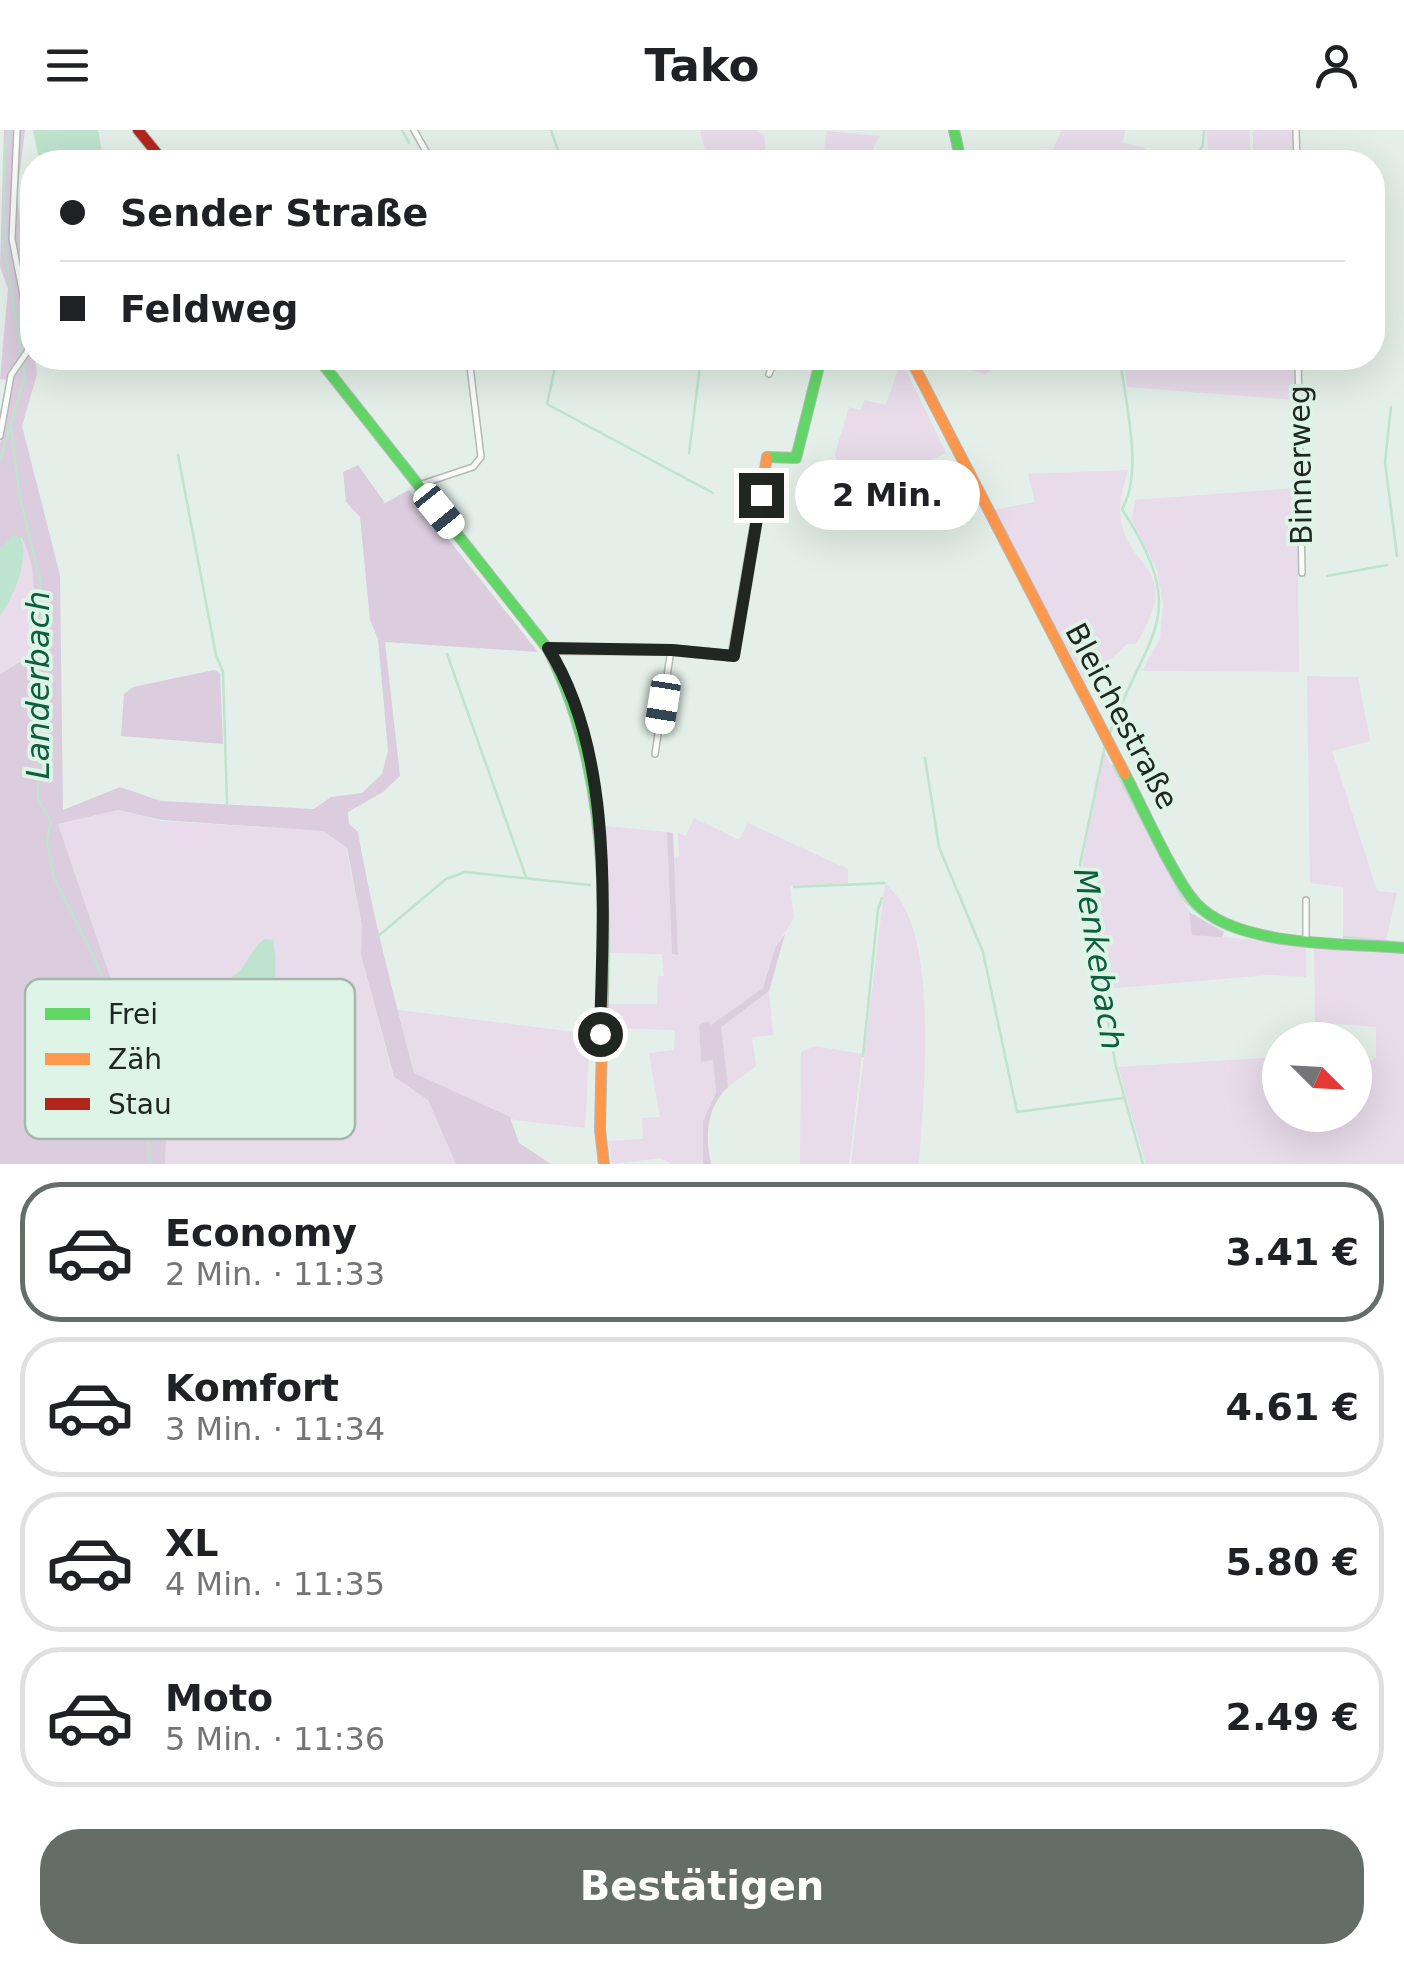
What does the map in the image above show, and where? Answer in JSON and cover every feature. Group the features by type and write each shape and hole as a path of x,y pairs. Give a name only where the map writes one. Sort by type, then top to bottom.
{"street":[{"path":"17,130 12,239 20,277"},
{"path":"138,130 154,150"},
{"path":"0,436 20,361"},
{"path":"328,370 548,648 572,692 582,726 600,844 600,1130 604,1164"},
{"path":"419,485 473,466 481,458 470,370"},
{"path":"769,374 771,370"},
{"path":"548,648 672,650 734,656 767,456 796,458 818,370"},
{"name":"Bleichestraße","path":"916,370 1107,742 1196,903 1218,920 1241,929 1404,948"},
{"name":"Binnerweg","path":"1298,370 1302,573"},
{"path":"656,754 672,650"},
{"path":"1306,900 1306,938"}],"shaded area":[{"path":"4,130 25,130 17,195 20,370 37,370 37,374 22,426 60,575 63,810 120,787 161,801 314,809 331,797 362,793 382,774 388,751 378,639 370,620 360,517 346,502 343,472 358,465 385,503 409,490 538,652 385,642 400,776 383,792 348,812 349,824 358,832 376,923 414,1073 510,1117 519,1143 551,1164 456,1164 428,1100 394,1077 361,955 362,926 347,848 323,831 161,820 118,810 58,824 111,979 25,979 25,1139 165,1139 165,1164 0,1164 0,674 29,656 34,596 32,566 21,537 0,548 0,444 13,381 0,379 8,289 0,266"},
{"path":"33,130 98,130 102,150 37,150"},
{"path":"700,130 757,130 764,136 766,150 705,150"},
{"path":"1062,130 1125,130 1123,143 1147,150 1053,150"},
{"path":"1206,130 1250,130 1250,150 1208,148"},
{"path":"1253,130 1295,130 1295,150 1253,150"},
{"path":"827,131 880,136 872,150 824,150"},
{"path":"898,370 906,370 946,453 850,496 835,454 849,407 860,410 865,400 886,405"},
{"path":"1125,370 1295,370 1296,400 1127,387"},
{"path":"1128,470 1120,504 1123,530 1154,581 1155,596 1150,617 1136,644 1127,644 1086,683 993,510 1035,502 1028,474"},
{"path":"1297,488 1299,672 1142,671 1160,639 1163,604 1157,570 1132,520 1135,500"},
{"path":"13,535 21,537 22,567 0,615 0,548"},
{"path":"23,541 34,583 30,653 0,674 0,615 12,596"},
{"path":"214,670 220,673 223,744 121,736 124,694 133,687"},
{"path":"1307,676 1358,677 1370,741 1332,751 1377,891 1397,893 1386,940 1343,936 1343,887 1310,883"},
{"path":"1104,751 1189,912 1192,934 1306,945 1306,977 1268,975 1104,989 1082,863"},
{"path":"118,810 161,821 323,831 346,848 362,926 361,955 393,1077 428,1100 456,1164 165,1164 165,1139 355,1139 355,979 111,979 58,824"},
{"path":"694,818 739,840 748,823 848,869 848,883 790,886 794,918 775,948 763,988 710,1026 699,1025 701,1062 713,1060 716,1093 703,1121 703,1164 671,1164 661,1158 612,1164 608,1141 643,1139 642,1118 660,1117 649,1053 674,1050 675,1030 607,1028 608,1004 657,1004 658,976 664,976 662,954 608,953 604,826 667,832 672,955 678,954 674,857 679,856 678,833 686,836"},
{"path":"667,832 673,833 678,955 672,954"},
{"path":"885,884 903,905 915,936 922,973 925,1058 919,1164 851,1164"},
{"path":"1189,912 1224,932 1222,937 1192,935"},
{"path":"785,934 769,991 721,1027 728,1087 711,1113 711,1164 703,1164 703,1121 716,1093 713,1060 701,1062 699,1025 708,1021 711,1025 763,988 775,948"},
{"path":"265,939 273,940 274,979 233,979 242,969"},
{"path":"1314,944 1404,954 1404,1164 1146,1164 1118,1067 1262,1058 1262,1132 1372,1132 1376,1027 1372,1022 1315,1022"},
{"path":"769,991 773,1035 752,1037 756,1066 728,1087 720,1027"},
{"path":"398,1010 590,1034 585,1128 514,1120 414,1073"},
{"path":"815,1046 862,1054 849,1164 800,1164 801,1052"}],"waterway":[{"path":"9,130 4,160 5,250 20,344"},
{"path":"402,130 409,143"},
{"path":"551,130 558,150"},
{"name":"Menkebach","path":"1200,150 1204,130"},
{"path":"0,460 24,370"},
{"path":"554,370 547,404 713,493"},
{"path":"689,453 699,370"},
{"name":"Menkebach","path":"1108,738 1148,648 1159,602 1144,546 1122,509 1132,476 1132,457 1122,370"},
{"path":"1391,407 1385,462 1397,556"},
{"name":"Landerbach","path":"11,427 20,498 41,584 38,799 51,822 47,841 54,878 101,979"},
{"path":"178,455 216,655 223,672 227,803"},
{"path":"1327,576 1387,565"},
{"path":"447,654 526,877"},
{"name":"Menkebach","path":"1105,745 1080,864 1116,1067 1143,1164"},
{"path":"925,758 939,847 983,952 1017,1112 1123,1098"},
{"path":"1113,766 1183,899 1203,917 1224,928 1274,940"},
{"path":"377,937 446,879 465,872 590,885"},
{"path":"794,887 884,883"},
{"path":"863,1056 882,898"},
{"path":"1344,937 1404,943"},
{"path":"1365,949 1404,953"},
{"name":"Landerbach","path":"148,1139 150,1164"}],"traffic: fast":[{"path":"954,130 958,150"},
{"path":"327,370 548,649 580,732 597,818 603,906 603,995"},
{"path":"767,457 796,458 818,370"},
{"path":"1125,774 1178,877 1196,903 1214,918 1265,936 1404,948"}],"traffic: slow":[{"path":"916,370 1125,774"},
{"path":"548,649 671,650 733,656 767,457"},
{"path":"603,995 600,1130 604,1164"}],"traffic: jam":[{"path":"138,130 154,150"}],"route":[{"path":"600,1034 603,921 595,802 572,692 548,648 672,650 734,656 761,495"}]}
